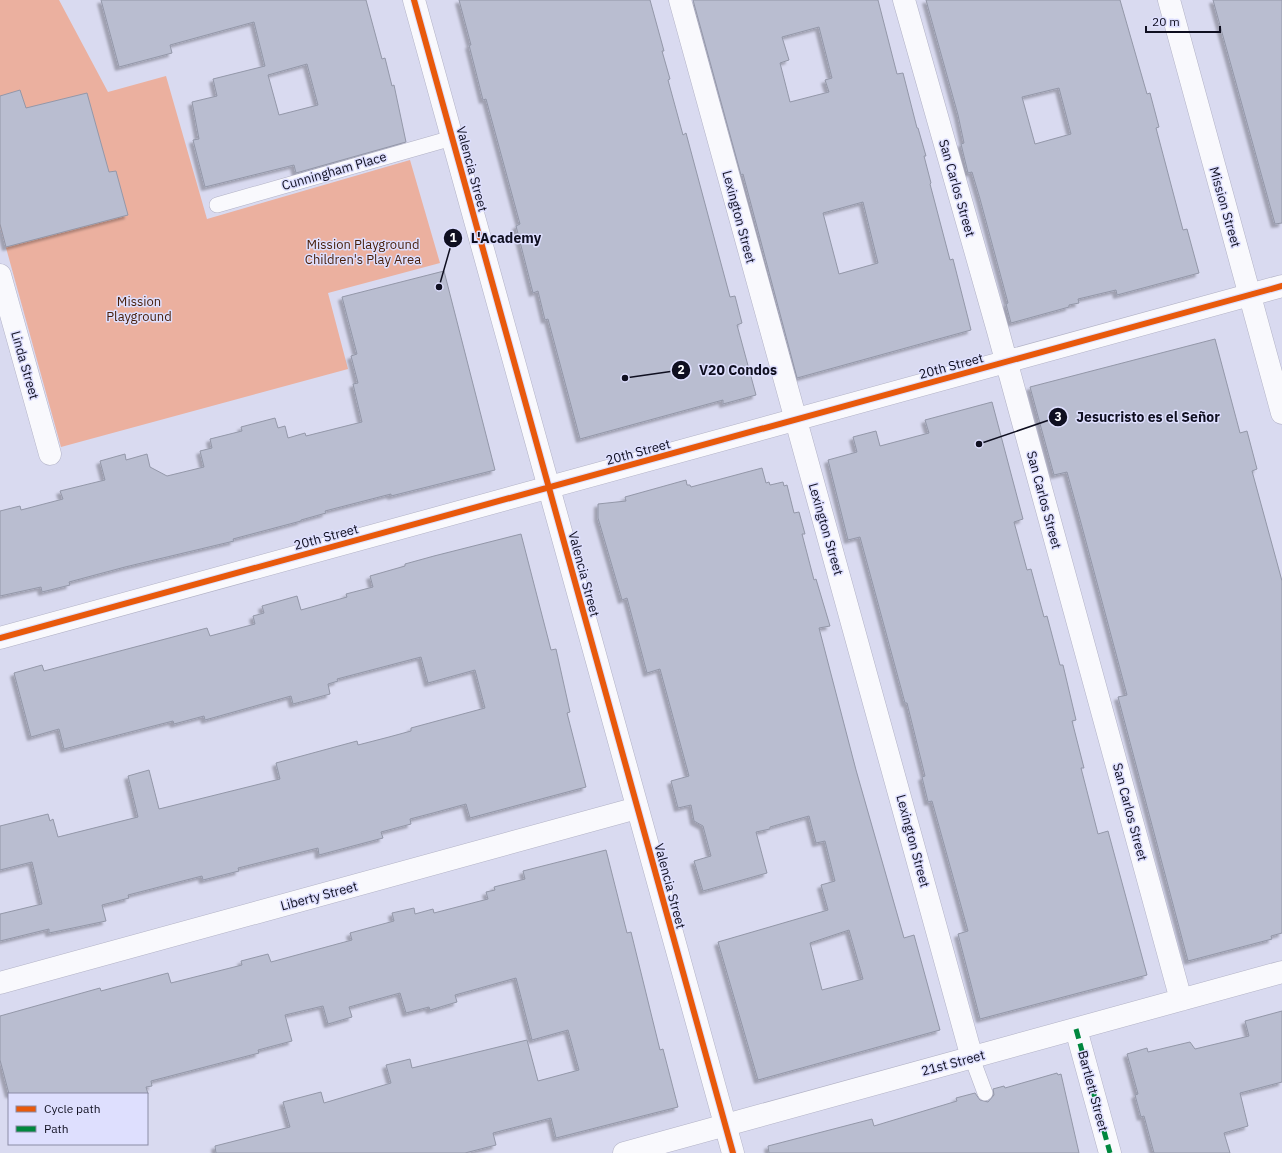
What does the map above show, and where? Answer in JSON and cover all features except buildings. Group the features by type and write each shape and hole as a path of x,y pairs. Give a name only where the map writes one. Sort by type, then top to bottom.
{"street":[{"name":"Valencia Street","path":"414,0 733,1153"},
{"name":"Lexington Street","path":"680,0 972,1058"},
{"name":"San Carlos Street","path":"904,0 1006,362 1181,1000"},
{"name":"Mission Street","path":"1169,0 1282,413"},
{"name":"Linda Street","path":"0,275 50,454"},
{"name":"20th Street","path":"0,638 1282,286"},
{"name":"Liberty Street","path":"0,983 637,808"},
{"name":"21st Street","path":"624,1153 1282,972"},
{"name":"Bartlett Street","path":"1076,1029 1110,1153"}],"lane":[{"name":"Cunningham Place","path":"217,205 452,138"},
{"path":"972,1058 985,1093"}],"green space":[{"name":"Mission Playground","path":"0,0 59,0 108,92 166,76 207,219 410,160 440,263 328,293 348,369 61,447 0,226"}],"marked path":[{"path":"1076,1029 1110,1153"}],"cycle path":[{"path":"414,0 733,1153"},
{"path":"0,638 1282,286"}],"place":[{"name":"L'Academy","path":"439,287"},
{"name":"V20 Condos","path":"625,378"},
{"name":"Jesucristo es el Señor","path":"979,444"}],"park label":[{"name":"Mission Playground Children's Play Area","path":"363,252"}]}
